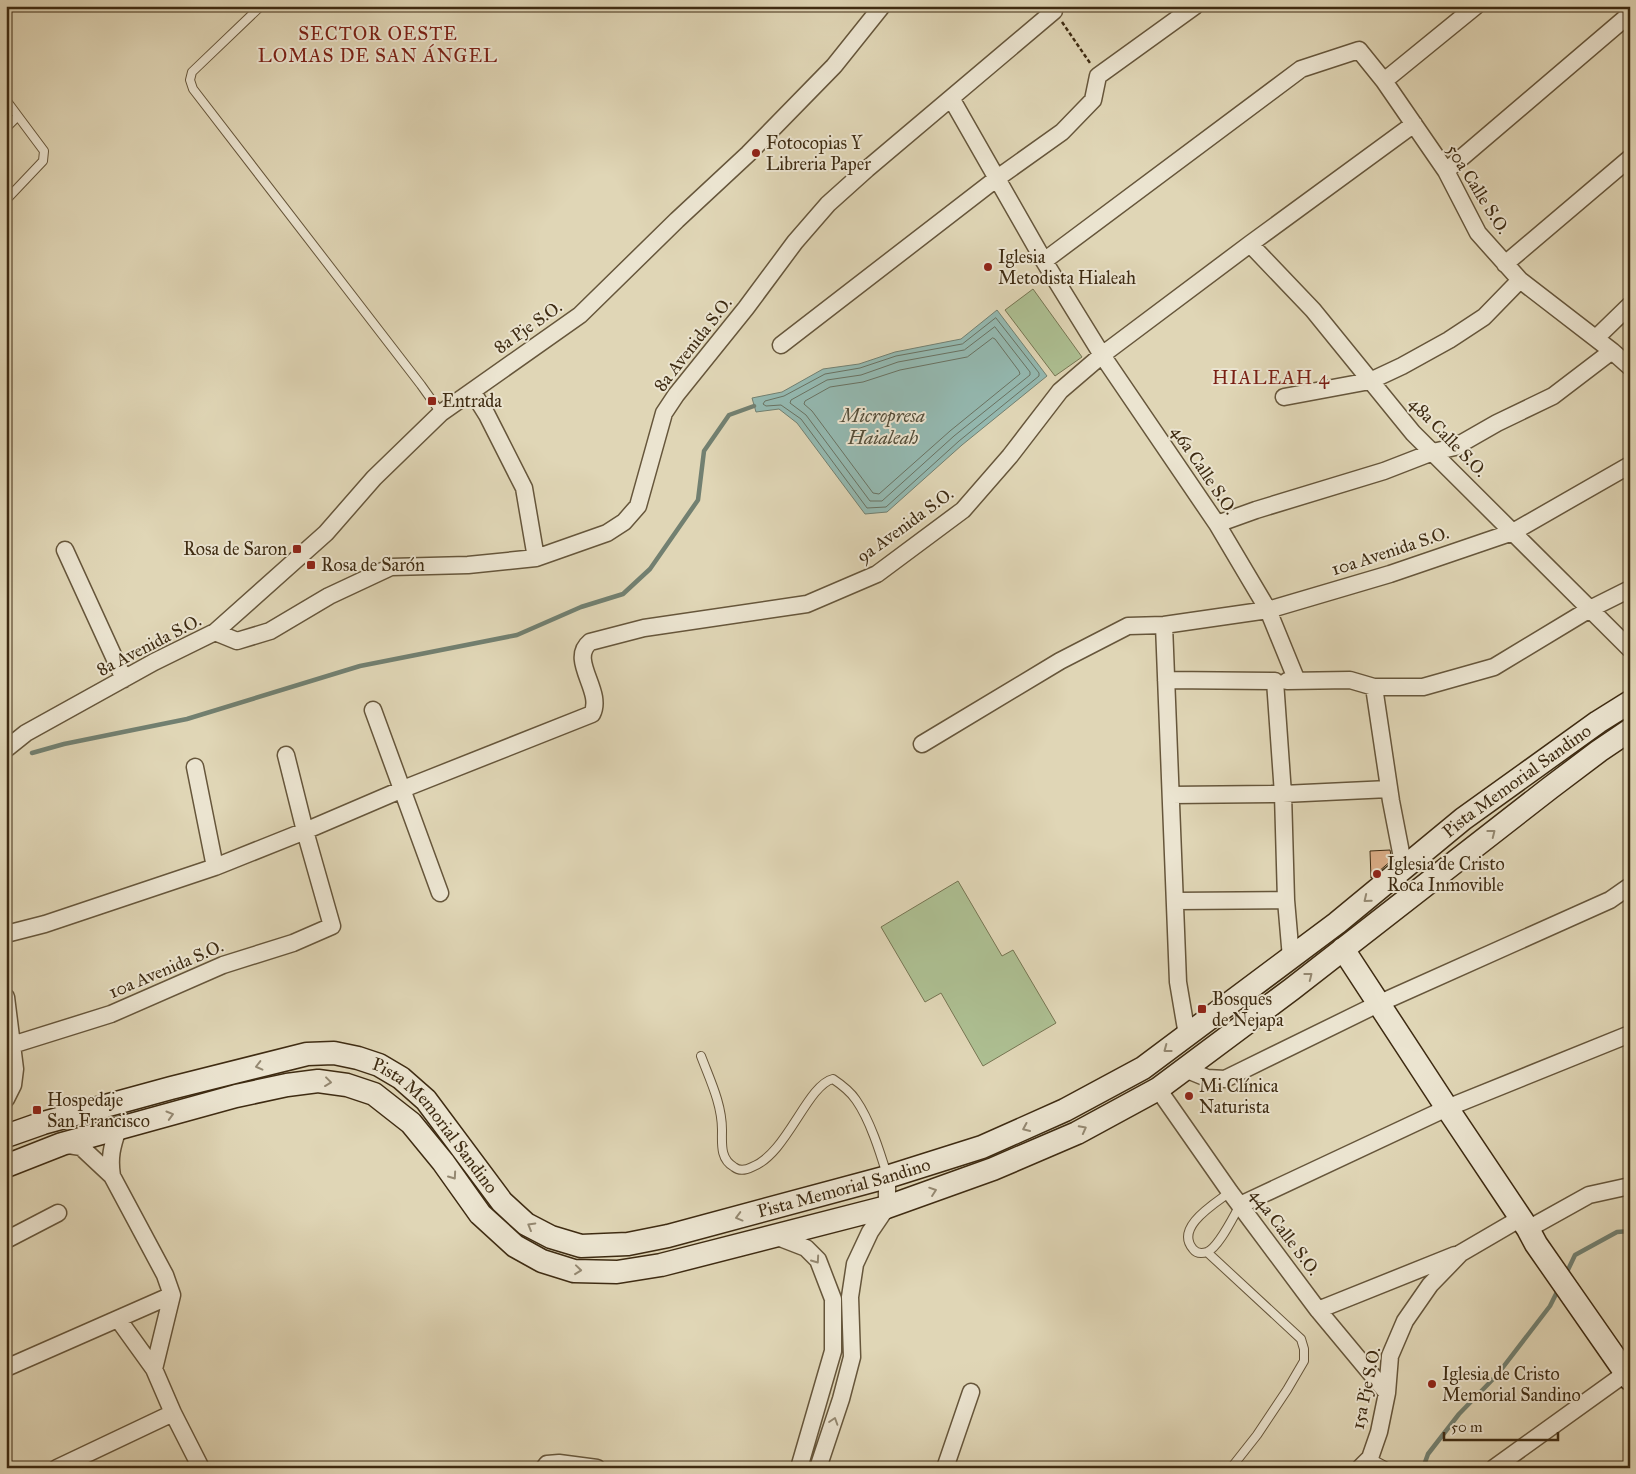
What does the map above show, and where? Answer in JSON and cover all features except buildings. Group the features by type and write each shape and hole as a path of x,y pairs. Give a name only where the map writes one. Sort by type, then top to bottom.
{"main road":[{"name":"Pista Memorial Sandino","path":"6,1136 43,1123 171,1088 307,1054 334,1053 379,1065 401,1078 426,1100 502,1202 526,1224 550,1237 581,1246 628,1244 668,1236 887,1177 982,1147 1065,1110 1143,1068 1337,923 1463,819 1598,722 1630,702"},
{"name":"Pista Memorial Sandino","path":"6,1166 62,1144 236,1096 318,1081 347,1085 374,1094 412,1123 480,1214 515,1246 542,1261 574,1271 617,1272 661,1265 887,1207 1001,1166 1076,1133 1158,1089 1292,989 1557,782 1630,730"},
{"path":"1343,949 1536,1244 1628,1376"}],"street":[{"name":"8a Pje S.O.","path":"215,632 326,534 374,478 441,413 580,315 748,154 834,66 882,6"},
{"path":"781,345 996,179 1062,132 1093,100 1098,76 1195,6"},
{"path":"1384,81 1476,6"},
{"name":"8a Avenida S.O.","path":"6,748 26,733 215,632 237,641 270,631 329,596 391,567 468,566 536,558 607,533 624,522 638,506 664,413 795,242 828,204 1054,10"},
{"path":"1446,171 1630,14"},
{"name":"50a Calle S.O.","path":"1044,261 1301,69 1359,50 1384,81 1446,171 1478,233 1520,280 1596,338 1630,367"},
{"name":"46a Calle S.O.","path":"951,98 1044,261 1102,355 1217,524 1268,610 1297,681"},
{"name":"9a Avenida S.O.","path":"403,789 592,714 596,700 586,675 582,654 585,646 590,642 644,628 807,604 877,574 962,510 1010,456 1060,391 1102,355 1414,124"},
{"path":"1505,264 1630,158"},
{"name":"48a Calle S.O.","path":"1250,244 1313,310 1413,433 1630,649"},
{"path":"1284,397 1370,381 1402,366 1449,340 1484,317 1520,280"},
{"path":"1596,338 1630,305"},
{"path":"1217,524 1256,510 1384,472 1433,452 1455,448 1498,423 1553,396 1612,351"},
{"path":"472,391 487,414 524,488 536,558"},
{"name":"10a Avenida S.O.","path":"922,744 1060,660 1128,626 1164,625 1268,610 1390,574 1513,532 1630,465"},
{"path":"65,550 124,679"},
{"path":"1166,680 1350,680 1374,687 1423,687 1494,667 1590,609 1630,589"},
{"path":"1164,625 1178,982 1187,1035"},
{"path":"1275,681 1290,958"},
{"path":"1374,687 1389,789 1404,868"},
{"path":"373,710 440,894"},
{"path":"286,755 305,831"},
{"path":"194,767 215,867"},
{"path":"6,934 45,924 215,867 403,789"},
{"path":"1171,795 1282,794 1389,789"},
{"name":"10a Avenida S.O.","path":"12,1044 111,1014 223,965 293,943 332,926 305,831"},
{"path":"1185,1069 1207,1078 1225,1079 1380,1003 1610,900 1630,886"},
{"path":"1175,900 1286,900"},
{"path":"6,996 16,1069 13,1084 6,1099"},
{"path":"1240,1205 1447,1108 1630,1034"},
{"name":"44a Calle S.O.","path":"1158,1089 1230,1192 1318,1310 1387,1393"},
{"path":"112,1176 110,1163 118,1129"},
{"path":"62,1144 81,1147 112,1176 165,1275 172,1295 154,1370"},
{"path":"818,1468 841,1399 852,1357 850,1297 855,1264 870,1232 887,1207 887,1177"},
{"name":"15a Pje S.O.","path":"1365,1463 1379,1432 1387,1393 1390,1356 1405,1321 1430,1285 1461,1253 1589,1195 1630,1186"},
{"path":"6,1240 58,1213"},
{"path":"775,1236 806,1248 818,1260 833,1299 833,1351 799,1468"},
{"path":"1318,1310 1461,1253"},
{"path":"6,1368 172,1295"},
{"path":"833,1299 850,1297"},
{"path":"118,1319 154,1370 173,1413 202,1468"},
{"path":"1494,1468 1628,1376"},
{"path":"945,1468 971,1392"},
{"path":"57,1468 173,1413"},
{"path":"546,1466 559,1463 597,1468"}],"lane":[{"path":"261,6 192,72 190,80 193,89 441,413"},
{"path":"6,100 44,151 42,161 6,200"},
{"path":"6,128 18,116"},
{"path":"701,1056 722,1113 722,1150 728,1164 736,1169 747,1169 760,1164 775,1151 826,1080 833,1079 845,1087 861,1108 881,1152 887,1177"},
{"path":"1230,1192 1198,1217 1190,1228 1187,1236 1188,1244 1195,1252 1207,1252 1215,1245 1240,1205"},
{"path":"1207,1252 1301,1338 1304,1349 1304,1361 1287,1390 1257,1435 1231,1468"},
{"path":"1365,1463 1389,1468"}],"path":[{"path":"1054,10 1098,76"}],"green space":[{"path":"1033,289 1082,357 1055,376 1005,310"},
{"path":"958,881 1002,956 1013,950 1056,1023 983,1066 941,993 925,1002 881,927"}],"water":[{"name":"Micropresa Haialeah","path":"997,310 1047,376 962,445 887,512 865,514 797,423 779,409 756,412 752,398 782,392 823,369 859,364 895,352 961,339"}],"waterway":[{"path":"32,753 64,744 187,719 360,666 517,635 581,607 623,594 650,569 698,500 704,451 729,415 754,406"},
{"path":"1566,1274 1575,1255 1617,1232 1630,1231"},
{"path":"1423,1468 1428,1454 1459,1414 1497,1375 1550,1306 1558,1290"}],"place":[{"name":"Fotocopias Y Libreria Paper","path":"756,153"},
{"name":"Iglesia Metodista Hialeah","path":"988,267"},
{"name":"Entrada","path":"432,401"},
{"name":"Rosa de Saron","path":"297,549"},
{"name":"Rosa de Sarón","path":"311,565"},
{"name":"Iglesia de Cristo Roca Inmovible","path":"1377,874"},
{"name":"Bosques de Nejapa","path":"1202,1009"},
{"name":"Mi Clínica Naturista","path":"1189,1096"},
{"name":"Hospedaje San Francisco","path":"37,1110"},
{"name":"Iglesia de Cristo Memorial Sandino","path":"1432,1384"}],"district":[{"name":"SECTOR OESTE LOMAS DE SAN ÁNGEL","path":"378,44"},
{"name":"HIALEAH 4","path":"1271,377"}]}
